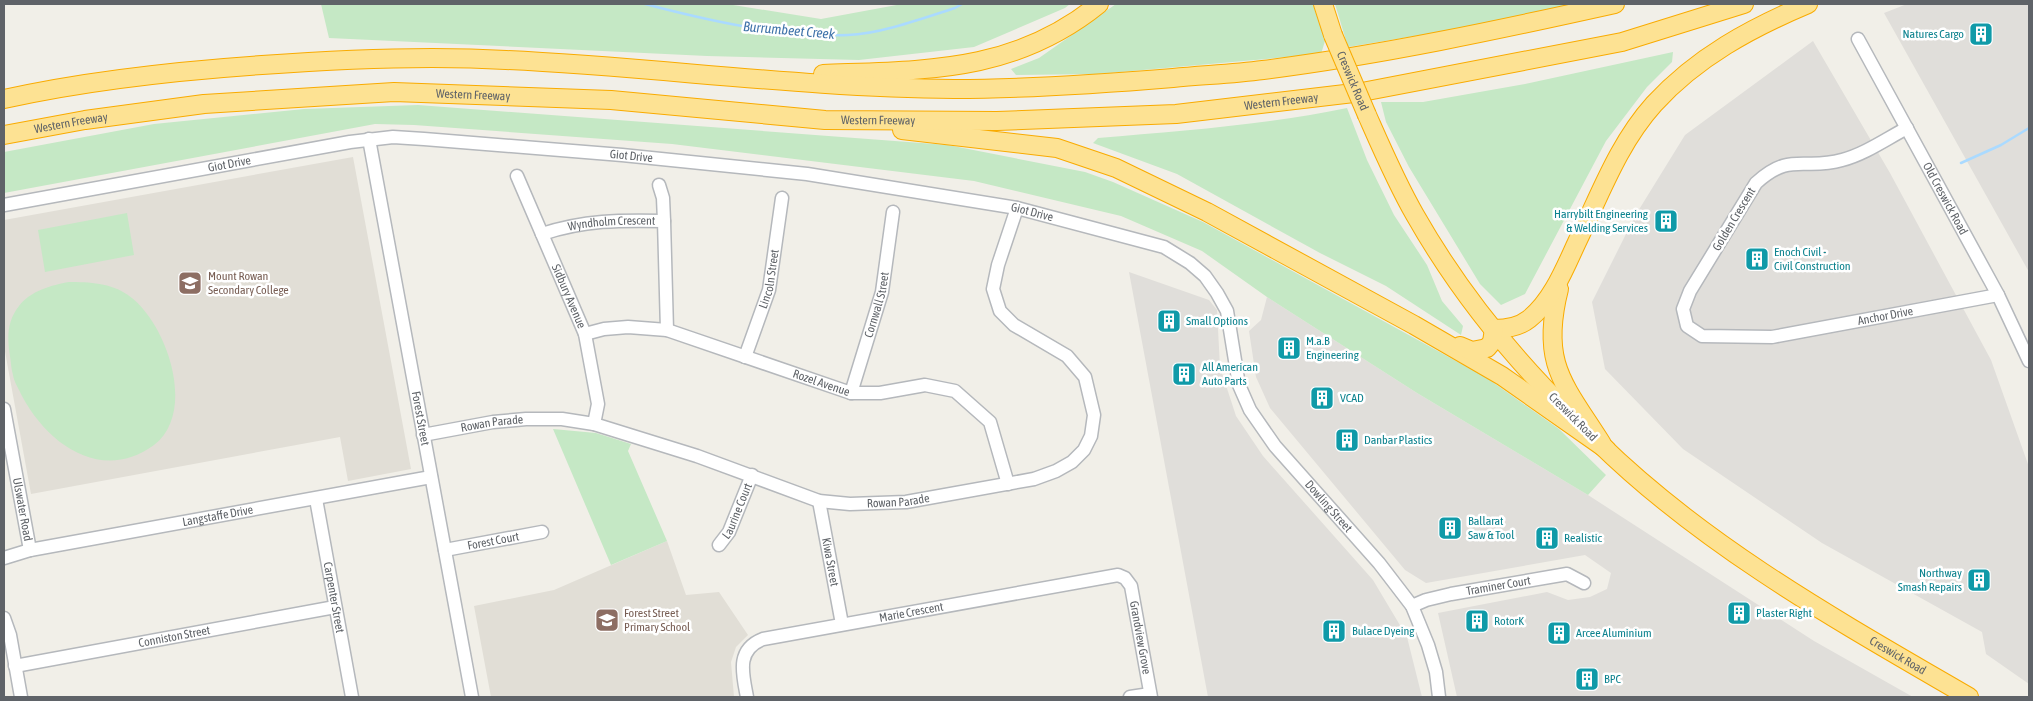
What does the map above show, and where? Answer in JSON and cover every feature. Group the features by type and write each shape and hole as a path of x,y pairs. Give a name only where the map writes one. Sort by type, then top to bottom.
{"highway":[{"path":"737,78 939,68 988,61 1034,45 1079,20 1099,4"},
{"name":"Creswick Road","path":"1323,4 1334,36 1367,115 1414,214 1446,266 1533,377 1629,472 1696,526 1755,567 1969,697"},
{"path":"4,94 235,67 330,60 415,58 503,59 846,86 956,89 1107,84 1260,70 1372,54 1488,32 1615,4"},
{"name":"Western Freeway","path":"4,135 85,120 204,104 300,96 394,92 611,100 825,120 1101,118 1176,114 1362,92 1622,42 1744,4"},
{"path":"1414,325 1472,351 1479,351 1490,346 1494,329 1511,328 1528,320 1542,306 1564,272 1607,176 1627,140 1654,104 1686,73 1728,43 1757,26 1808,4"},
{"path":"4,99 57,87"},
{"path":"825,120 1058,148 1107,165 1207,212 1414,325 1502,376 1606,449"},
{"path":"1564,272 1552,316 1554,362 1562,382 1606,449"}],"street":[{"name":"Old Creswick Road","path":"1858,39 1998,294 2029,361"},
{"name":"Golden Crescent","path":"1772,337 1702,336 1687,326 1682,309 1690,291 1756,182 1770,170 1787,164 1827,164 1844,160 1907,128"},
{"name":"Giot Drive","path":"4,205 369,139 416,138 612,154 807,174 1017,208 1164,247 1190,263 1205,276 1226,311"},
{"name":"Forest Street","path":"369,139 472,697"},
{"name":"Sidbury Avenue","path":"517,176 585,334 598,404 594,424"},
{"path":"660,185 663,198 664,221"},
{"name":"Lincoln Street","path":"746,358 769,290 782,198"},
{"name":"Rowan Parade","path":"424,435 526,418 562,419 594,424 752,475 819,501 850,504 906,502 1034,479 1056,471 1072,462 1084,450 1091,436 1094,414 1085,377 1067,356 1014,325 1000,311 993,289 998,265 1017,208"},
{"name":"Cornwall Street","path":"851,393 882,292 893,212"},
{"name":"Wyndholm Crescent","path":"542,234 571,225 611,220 664,221 667,330"},
{"name":"Anchor Drive","path":"1772,337 1998,294"},
{"name":"Dowling Street","path":"1226,311 1239,384 1250,410 1275,446 1379,563 1412,606 1428,645 1436,672 1439,697"},
{"name":"Rozel Avenue","path":"585,334 604,329 628,327 667,330 851,393 880,393 925,386 955,391 990,422 1008,484"},
{"name":"Ulswater Road","path":"4,409 8,461 30,550"},
{"name":"Laurine Court","path":"719,545 729,532 752,475"},
{"name":"Langstaffe Drive","path":"4,558 30,550 431,477"},
{"name":"Carpenter Street","path":"316,499 352,697"},
{"name":"Kiwa Street","path":"819,501 842,624"},
{"name":"Forest Court","path":"445,550 542,532"},
{"name":"Marie Crescent","path":"747,697 742,664 746,652 754,643 766,638 1128,574"},
{"name":"Grandview Grove","path":"1128,574 1151,695"},
{"name":"Traminer Court","path":"1412,606 1446,595 1567,574 1584,583"},
{"name":"Conniston Street","path":"16,666 335,607"},
{"path":"4,618 16,666 21,697"},
{"path":"1130,697 1151,695"}],"shaded area":[{"path":"1907,4 2029,4 2029,272 1884,13"},
{"path":"1813,41 1890,173 1991,360 2029,467 2029,684 1986,654 1982,632 1822,543 1683,449 1605,369 1592,302 1635,216 1685,135"},
{"name":"Mount Rowan Secondary College","path":"353,157 411,469 348,481 340,437 31,494 4,346 4,220"},
{"path":"1129,272 1209,300 1217,310 1220,367 1236,416 1263,456 1373,580 1407,637 1422,697 1208,697"},
{"path":"1267,297 1417,393 1588,495 1814,641 1913,697 1457,697 1438,613 1547,592 1568,600 1590,597 1607,589 1611,573 1585,555 1426,583 1405,570 1270,408 1256,377 1249,331 1261,320"},
{"name":"Forest Street Primary School","path":"667,541 686,595 719,592 748,635 736,647 731,662 734,697 491,697 474,606 554,590"}],"green space":[{"path":"321,4 727,4 821,19 902,4 1070,4 1065,8 974,47 859,60 707,56 329,38"},
{"path":"1116,4 1313,4 1325,41 1321,54 1098,74 1016,75 1011,69 1039,58"},
{"path":"1335,4 1579,4 1530,17 1348,47"},
{"path":"1673,52 1672,62 1647,87 1606,141 1525,294 1501,305 1480,284 1409,167 1386,122 1381,102 1423,102 1525,84"},
{"path":"418,105 948,145 1085,172 1113,182 1203,222 1487,378 1559,429 1606,475 1588,495 1417,393 1267,297 1202,251 1121,216 974,181 672,144 414,125 375,124 4,193 4,152 154,124 304,109"},
{"path":"1347,108 1367,160 1394,215 1427,265 1442,301 1463,326 1461,335 1386,286 1320,253 1177,174 1093,143 1098,138 1254,123"},
{"path":"127,213 134,255 45,272 38,230"},
{"path":"69,282 107,286 128,295 142,308 165,345 172,367 175,389 174,411 167,430 154,445 134,456 115,460 96,459 78,453 61,443 46,430 33,414 14,380 8,336 15,312 29,296 49,287"},
{"path":"553,429 596,433 631,444 628,451 667,541 611,565"}],"waterway":[{"name":"Burrumbeet Creek","path":"645,4 745,27 822,35 874,32 902,25 962,4"},
{"path":"1961,163 2001,145 2029,128"}],"place":[{"name":"Natures Cargo","path":"1981,34"},
{"name":"Harrybilt Engineering & Welding Services","path":"1666,221"},
{"name":"Enoch Civil - Civil Construction","path":"1757,259"},
{"name":"Mount Rowan Secondary College","path":"190,283"},
{"name":"Small Options","path":"1169,321"},
{"name":"M.a.B Engineering","path":"1289,348"},
{"name":"All American Auto Parts","path":"1184,374"},
{"name":"VCAD","path":"1322,398"},
{"name":"Danbar Plastics","path":"1347,440"},
{"name":"Ballarat Saw & Tool","path":"1450,528"},
{"name":"Realistic","path":"1547,538"},
{"name":"Northway Smash Repairs","path":"1979,580"},
{"name":"Plaster Right","path":"1739,613"},
{"name":"Forest Street Primary School","path":"607,620"},
{"name":"RotorK","path":"1477,621"},
{"name":"Bulace Dyeing","path":"1334,631"},
{"name":"Arcee Aluminium","path":"1559,633"},
{"name":"BPC","path":"1587,679"}]}
